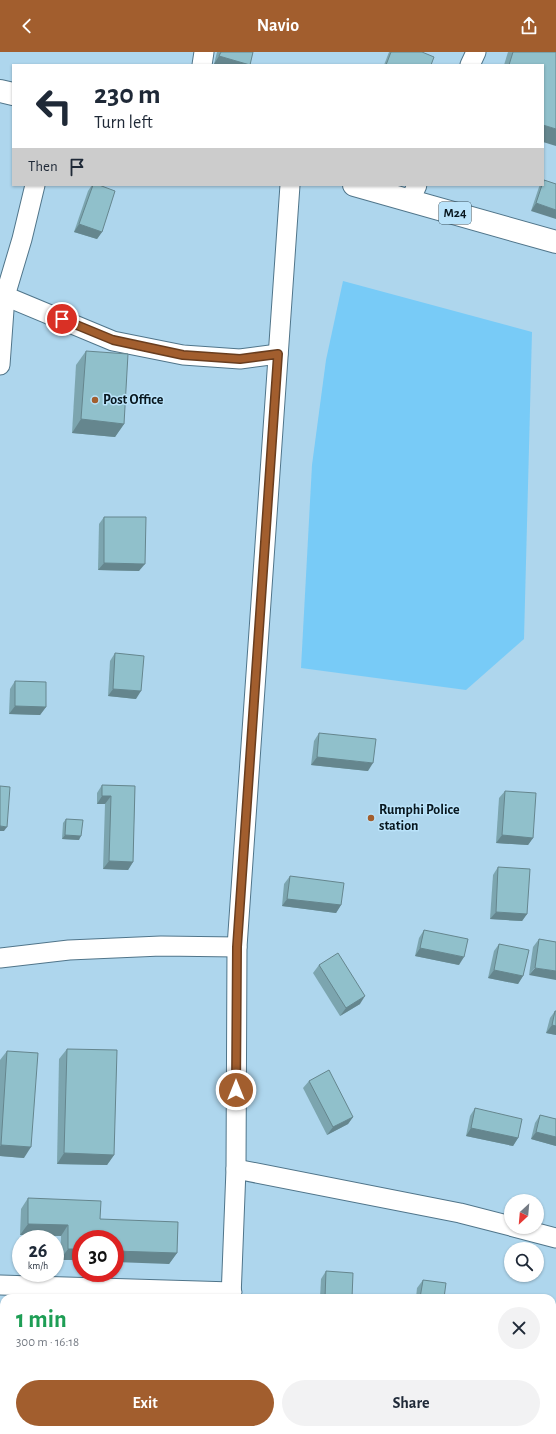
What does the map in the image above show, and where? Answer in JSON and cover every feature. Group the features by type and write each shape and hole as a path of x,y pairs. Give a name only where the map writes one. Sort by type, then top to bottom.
{"main road":[{"path":"0,91 12,94"},
{"name":"M24","path":"362,186 414,193 556,242"}],"street":[{"path":"202,64 204,52"},
{"path":"470,64 476,52"},
{"path":"0,365 2,295 22,239 35,186"},
{"path":"231,1294 236,1169 237,947 290,186"},
{"path":"2,295 113,340 190,355 240,359 278,354"},
{"path":"0,958 69,950 161,946 237,947"},
{"path":"236,1169 460,1213 504,1225"},
{"path":"540,1234 556,1238"},
{"path":"0,1285 208,1294"}],"shaded area":[{"path":"343,281 532,332 524,639 466,690 301,668 312,465 326,360"}],"building":[{"path":"221,52 253,52 250,64 219,56"},
{"path":"391,52 422,52 434,57 431,64 386,64"},
{"path":"513,52 556,52 556,129 544,125 544,64 509,64"},
{"path":"544,180 556,184 556,210 536,203 542,186 544,186"},
{"path":"93,186 102,186 115,191 102,232 79,224"},
{"name":"Post Office","path":"86,351 128,354 124,424 81,419"},
{"path":"104,517 146,517 145,564 104,563"},
{"path":"115,653 144,656 141,691 113,689"},
{"path":"15,681 46,682 46,707 15,706"},
{"path":"319,733 376,739 373,763 317,757"},
{"path":"102,785 135,786 133,862 109,861 111,796 102,796"},
{"path":"0,786 10,787 7,827 0,826"},
{"path":"505,791 536,793 533,838 502,835"},
{"path":"66,819 83,820 81,836 65,835"},
{"path":"498,867 530,869 527,914 496,912"},
{"path":"290,876 344,883 341,905 287,899"},
{"path":"424,930 468,939 464,957 420,948"},
{"path":"539,939 556,942 556,971 535,968"},
{"path":"499,944 529,950 523,976 494,970"},
{"path":"338,953 365,996 346,1008 319,965"},
{"path":"556,1011 556,1026 552,1025"},
{"path":"67,1049 117,1050 114,1155 64,1153"},
{"path":"7,1051 38,1053 31,1147 1,1145"},
{"path":"329,1070 353,1117 333,1127 309,1081"},
{"path":"475,1108 522,1119 518,1138 471,1128"},
{"path":"540,1115 556,1119 556,1137 536,1132"},
{"path":"28,1198 101,1201 100,1219 178,1222 177,1253 124,1251 124,1230 72,1230 72,1249 68,1249 68,1225 28,1224"},
{"path":"326,1271 353,1273 352,1294 325,1294"},
{"path":"423,1280 446,1283 445,1294 421,1294"}],"place":[{"name":"Post Office","path":"95,400"},
{"name":"Rumphi Police station","path":"371,818"}],"route":[{"path":"62,319 113,340 183,355 240,359 278,354 237,947 236,1090"}]}
